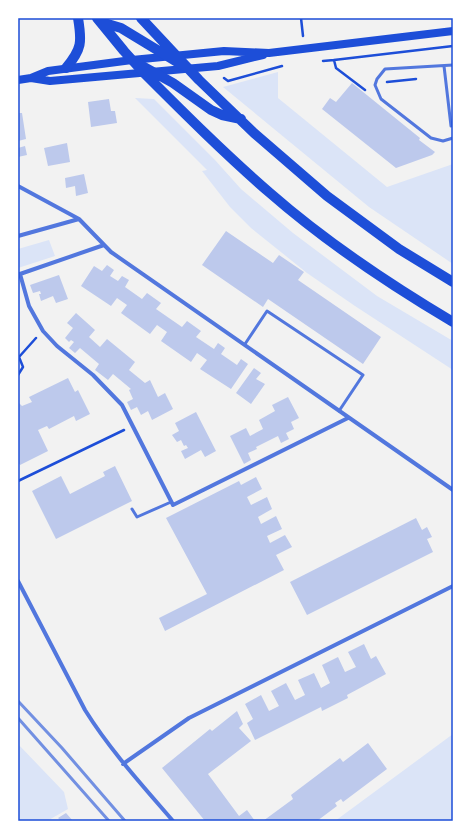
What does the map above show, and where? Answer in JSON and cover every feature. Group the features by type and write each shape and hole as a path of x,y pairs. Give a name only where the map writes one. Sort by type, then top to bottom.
{"main road":[{"path":"66,68 76,56 80,46 81,34 78,18"},
{"path":"141,18 172,56"},
{"path":"99,20 121,28 172,56 188,69 254,133 327,196 399,249 453,282"},
{"path":"99,20 143,72 270,194 332,242 417,300 453,322"},
{"path":"31,78 50,81 225,65 269,53 453,31"},
{"path":"18,80 31,78 48,71 132,60 224,51 269,53"},
{"path":"132,60 155,71 212,110 222,115 241,120"}],"street":[{"path":"18,186 79,219 104,245 348,418 453,490"},
{"path":"18,236 79,219"},
{"path":"104,245 20,274 29,306 43,331 110,390 122,405 173,505 348,418"},
{"path":"18,581 85,710 123,764 173,821"},
{"path":"123,764 189,718 453,586"}],"lane":[{"path":"453,64 444,66 385,69 377,79 375,86 381,99 431,138 443,141 453,138"},
{"path":"444,66 451,126 453,126"},
{"path":"245,344 267,311 363,375 339,411"},
{"path":"132,509 137,518 171,502"}],"path":[{"path":"301,18 304,48"},
{"path":"319,62 334,60"},
{"path":"223,78 228,81 288,64"},
{"path":"18,375 23,367 18,356 43,331"},
{"path":"18,481 133,426"}],"shaded area":[{"path":"278,72 278,98 387,187 453,164 453,264 369,207 223,87"},
{"path":"135,98 154,99 215,160 241,189 293,233 377,296 453,341 453,370 307,273 251,228 230,207 202,171 207,170"},
{"path":"49,240 55,256 18,268 18,249"},
{"path":"453,734 453,821 335,821"},
{"path":"18,744 64,792 68,809 47,821 18,821"}],"building":[{"path":"352,83 435,152 432,155 396,168 322,109 330,98 336,102"},
{"path":"109,99 111,111 115,111 117,123 91,127 88,102"},
{"path":"18,113 22,113 26,139 18,141"},
{"path":"67,143 70,162 48,166 44,148"},
{"path":"25,146 27,155 18,157 18,148"},
{"path":"84,174 88,193 76,196 75,186 66,188 65,178"},
{"path":"226,231 273,263 279,255 304,272 298,280 381,337 363,364 268,299 263,307 202,265"},
{"path":"107,265 114,270 110,276 118,281 122,276 129,280 125,287 142,299 147,293 161,303 156,309 182,327 187,321 201,331 196,337 214,349 218,343 225,348 221,354 237,365 241,359 248,364 231,389 200,369 207,360 197,353 191,362 161,341 167,332 157,325 150,334 121,313 127,305 117,298 111,306 81,286 94,266 102,271"},
{"path":"59,275 68,299 56,303 53,296 41,301 39,294 41,294 40,291 33,293 30,285"},
{"path":"76,313 95,330 89,337 100,347 107,339 135,362 129,370 145,383 150,380 158,397 165,393 173,409 152,420 148,411 141,415 137,407 131,410 127,402 133,399 129,390 131,389 113,374 108,380 95,370 99,364 80,348 75,353 69,348 74,342 71,340 69,342 65,338 73,328 67,323"},
{"path":"254,368 261,373 256,379 265,384 251,404 236,393"},
{"path":"68,378 75,392 78,390 90,414 76,421 74,416 49,429 47,426 38,430 48,451 20,465 18,462 18,402 22,406 32,402 29,397"},
{"path":"288,397 299,418 291,422 294,429 286,433 289,439 281,443 278,436 256,447 257,449 248,453 251,460 244,464 230,436 246,428 250,436 263,429 259,420 275,411 272,405"},
{"path":"196,412 216,451 205,457 201,450 185,459 181,451 188,448 186,445 184,446 181,440 177,442 172,435 179,431 175,423"},
{"path":"115,466 132,501 56,539 32,491 61,476 70,494 105,476 103,472"},
{"path":"256,477 262,489 247,497 251,505 267,497 272,509 258,517 261,524 276,516 282,529 267,536 270,543 285,535 292,547 276,555 284,570 165,631 159,618 207,594 166,518 239,481 241,485"},
{"path":"416,518 422,530 427,527 432,537 427,539 433,552 307,615 290,582"},
{"path":"364,644 371,659 376,656 386,674 347,695 348,698 322,711 321,707 255,740 247,723 253,719 245,704 261,695 269,711 279,706 271,691 286,683 295,700 305,695 298,680 314,673 321,688 330,683 322,665 338,657 345,672 356,667 348,652"},
{"path":"237,711 243,724 239,728 251,741 208,774 239,816 247,810 255,821 205,821 162,768 210,729 212,731"},
{"path":"368,743 387,769 343,802 341,799 335,803 337,806 317,821 263,821 293,799 291,795 340,758 343,762"},
{"path":"66,813 73,821 61,821 58,818"}],"railway":[{"path":"18,701 62,748 125,821"},
{"path":"18,718 109,821"}]}
